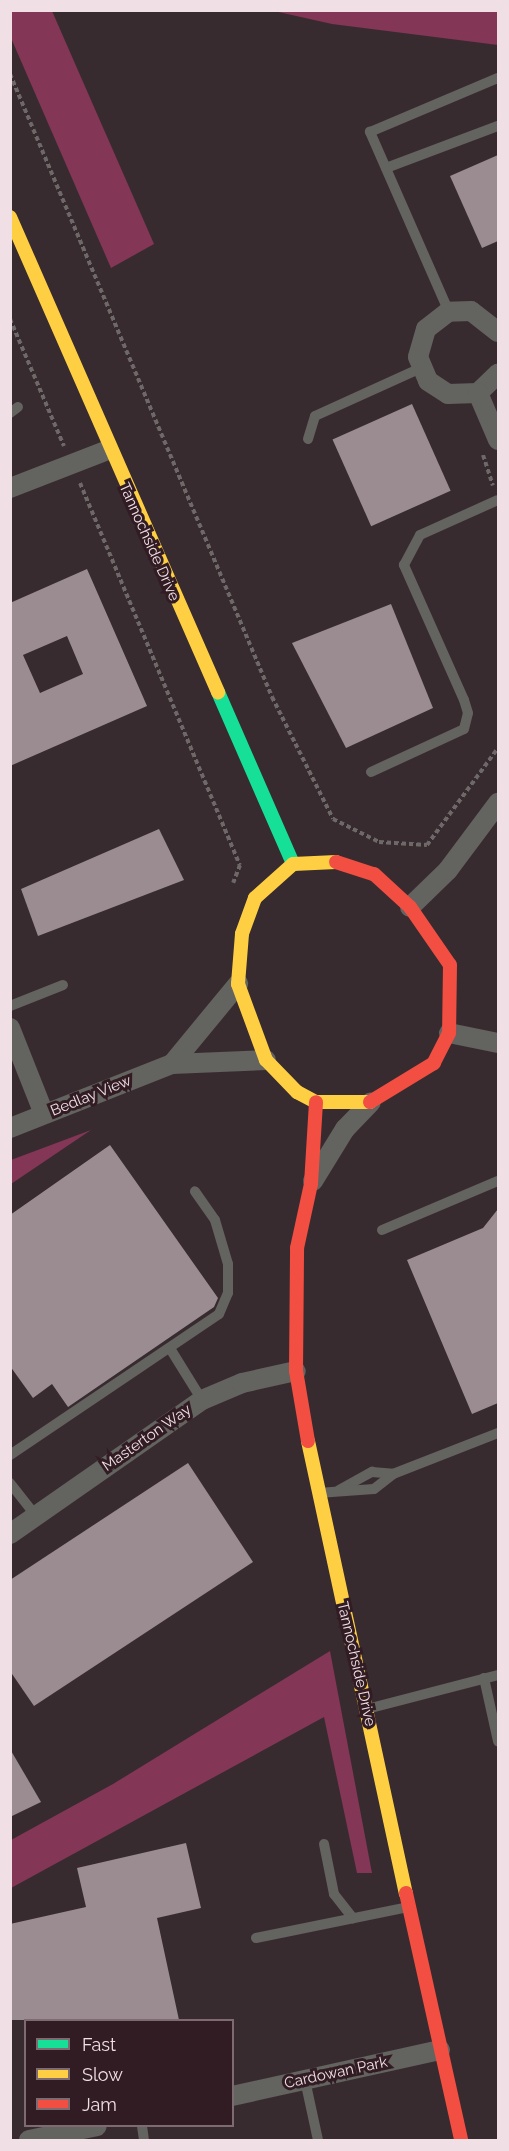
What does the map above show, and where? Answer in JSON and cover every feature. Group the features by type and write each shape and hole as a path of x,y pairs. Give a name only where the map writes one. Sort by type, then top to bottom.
{"street":[{"name":"Tannochside Drive","path":"10,217 108,450 293,864 336,862 374,874 410,907 450,965 449,1033 434,1063 407,1085 371,1102 345,1129 311,1184"},
{"path":"498,332 478,314 449,312 426,329 420,342 421,368 440,391 478,393 498,374"},
{"path":"478,393 498,440"},
{"path":"10,488 108,450"},
{"path":"410,907 448,870 498,803"},
{"path":"293,864 255,898 242,934 238,984 266,1060 297,1092 316,1102"},
{"name":"Bedlay View","path":"172,1064 238,984"},
{"path":"10,1028 44,1114"},
{"path":"449,1033 498,1043"},
{"name":"Bedlay View","path":"10,1128 172,1064 266,1060"},
{"name":"Tannochside Drive","path":"371,1102 316,1102 311,1184 297,1248 297,1371 317,1493 367,1709 408,1907 461,2140"},
{"name":"Masterton Way","path":"10,1534 202,1400 242,1383 297,1371"},
{"name":"Cardowan Park","path":"234,2096 440,2050"},
{"path":"28,2140 92,2127"}],"lane":[{"path":"449,312 370,132 498,78"},
{"path":"386,168 498,126"},
{"path":"308,439 315,416 421,368"},
{"path":"371,772 464,729 468,713 464,699 405,559 420,535 497,495"},
{"path":"10,1006 63,985"},
{"path":"382,1230 498,1181"},
{"path":"10,1455 171,1350 219,1314 228,1293 228,1264 215,1220 195,1191"},
{"path":"171,1350 202,1400"},
{"path":"317,1493 374,1489 393,1474 498,1433"},
{"path":"339,1490 372,1473 393,1474"},
{"path":"10,1483 36,1516"},
{"path":"367,1709 498,1675"},
{"path":"484,1678 498,1741"},
{"path":"324,1844 334,1894 353,1918"},
{"path":"256,1938 408,1907"},
{"path":"305,2080 318,2140"}],"path":[{"path":"10,74 272,698 333,819 379,842 427,845 498,748"},
{"path":"10,320 240,866 230,891"},
{"path":"479,443 497,495"}],"shaded area":[{"path":"10,11 52,11 154,244 111,268 11,38"},
{"path":"274,11 498,11 498,45 332,24"},
{"path":"91,1130 11,1184 11,1160"},
{"path":"330,1651 372,1873 357,1873 324,1717 11,1888 11,1840 113,1784"}],"building":[{"path":"498,155 498,241 482,248 450,176"},
{"path":"412,404 451,491 371,526 333,439"},
{"path":"87,569 147,706 10,766 10,603","holes":["67,636 83,674 40,693 23,655"]},
{"path":"391,604 433,708 346,748 292,643"},
{"path":"159,829 184,880 38,936 21,889"},
{"path":"110,1145 218,1298 214,1307 68,1407 52,1384 33,1398 10,1366 10,1215"},
{"path":"498,1209 498,1403 472,1414 407,1260 483,1228"},
{"path":"188,1463 253,1562 34,1706 10,1671 10,1580"},
{"path":"10,1749 41,1802 10,1817"},
{"path":"186,1843 201,1908 157,1918 179,2019 10,2020 10,1924 86,1907 77,1868"}],"traffic: fast":[{"path":"218,692 293,864"}],"traffic: slow":[{"path":"10,217 218,692"},
{"path":"336,862 293,864 255,898 242,934 238,984 266,1060 297,1092 316,1102 370,1102"},
{"path":"308,1441 406,1893"}],"traffic: jam":[{"path":"336,862 374,874 410,907 450,965 449,1033 434,1063 370,1102"},
{"path":"308,1441 296,1371 297,1248 311,1184 316,1102"},
{"path":"406,1893 461,2140"}]}
